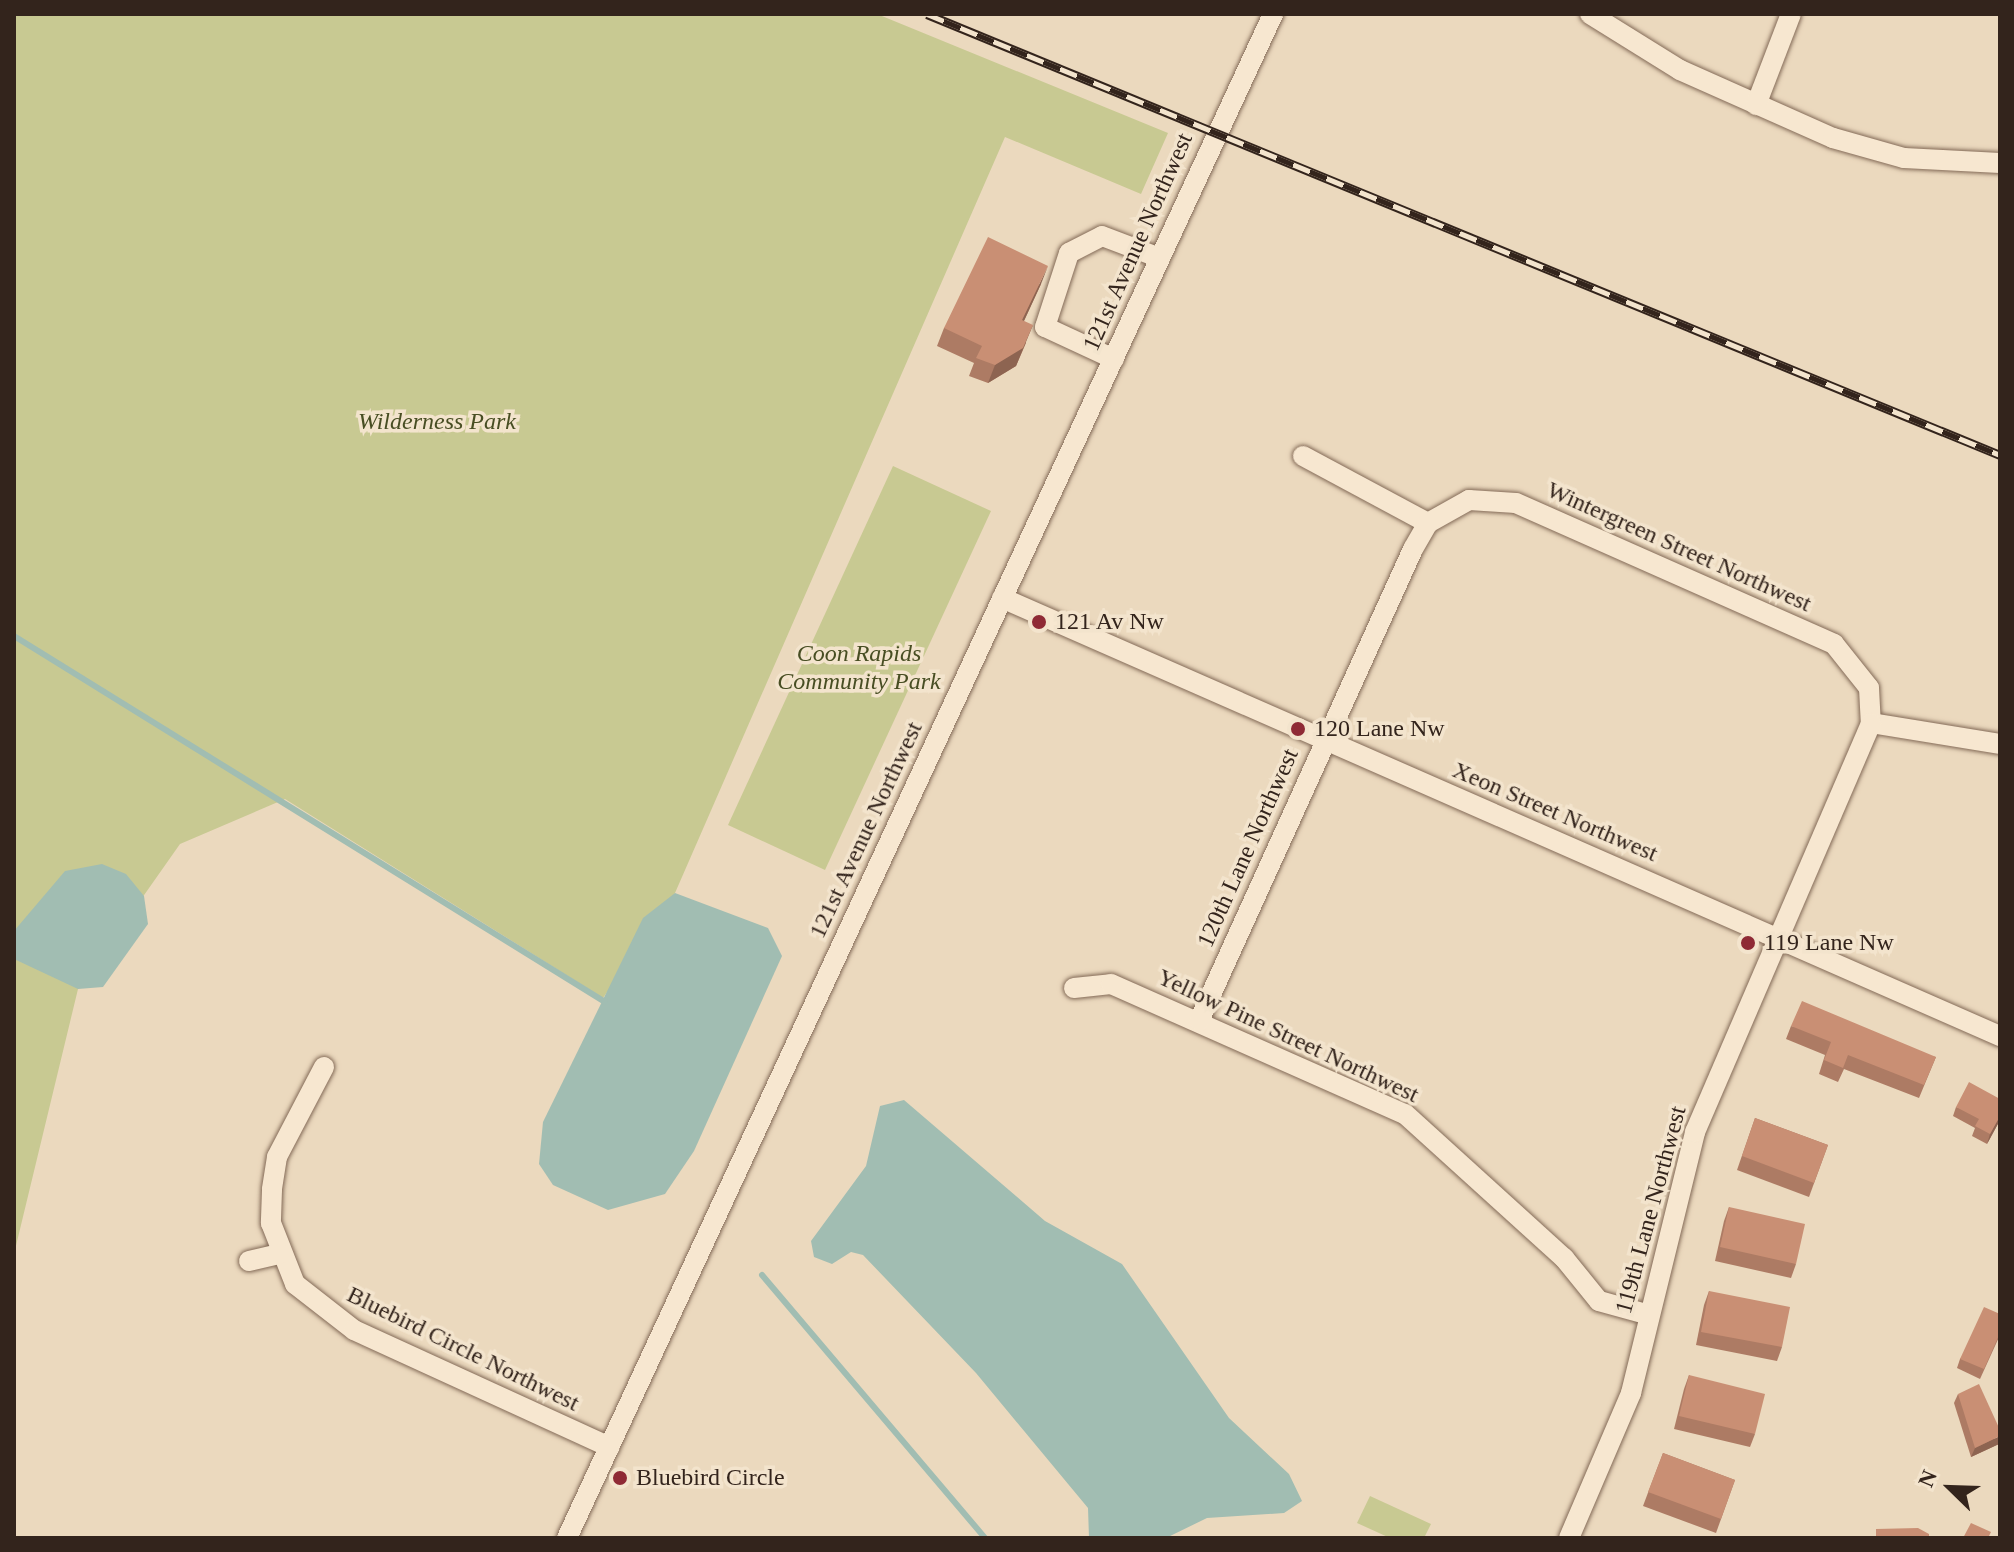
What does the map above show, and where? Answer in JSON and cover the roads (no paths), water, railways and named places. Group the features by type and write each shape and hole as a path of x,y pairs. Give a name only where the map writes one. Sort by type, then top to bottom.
{"street":[{"name":"121st Avenue Northwest","path":"567,1538 1273,14"},
{"path":"1590,14 1680,70 1756,105 1904,158 2000,163"},
{"path":"1756,105 1791,14"},
{"path":"1114,359 1045,327 1069,253 1102,236 1160,258"},
{"path":"1303,456 1428,523"},
{"name":"Wintergreen Street Northwest","path":"1428,523 1469,500 1516,503 1822,639 1854,664 1869,688 1871,723"},
{"name":"120th Lane Northwest","path":"1199,1021 1324,741 1428,523"},
{"name":"Xeon Street Northwest","path":"1002,598 2000,1036"},
{"path":"1871,723 2000,744"},
{"name":"119th Lane Northwest","path":"1569,1538 1631,1393 1695,1132 1871,723"},
{"name":"Yellow Pine Street Northwest","path":"1074,988 1111,984 1405,1114 1564,1258 1599,1301 1649,1315"},
{"name":"Bluebird Circle Northwest","path":"324,1067 277,1157 271,1223 280,1254 295,1284 333,1318 609,1447"},
{"path":"249,1261 280,1254"}],"waterway":[{"path":"14,636 605,1002"},
{"path":"762,1275 985,1538"}],"railway":[{"path":"927,14 2000,455"}],"place":[{"name":"121 Av Nw","path":"1039,622"},
{"name":"120 Lane Nw","path":"1298,729"},
{"name":"119 Lane Nw","path":"1748,943"},
{"name":"Bluebird Circle","path":"620,1478"}],"park label":[{"name":"Wilderness Park","path":"437,422"},
{"name":"Coon Rapids Community Park","path":"859,668"}]}
